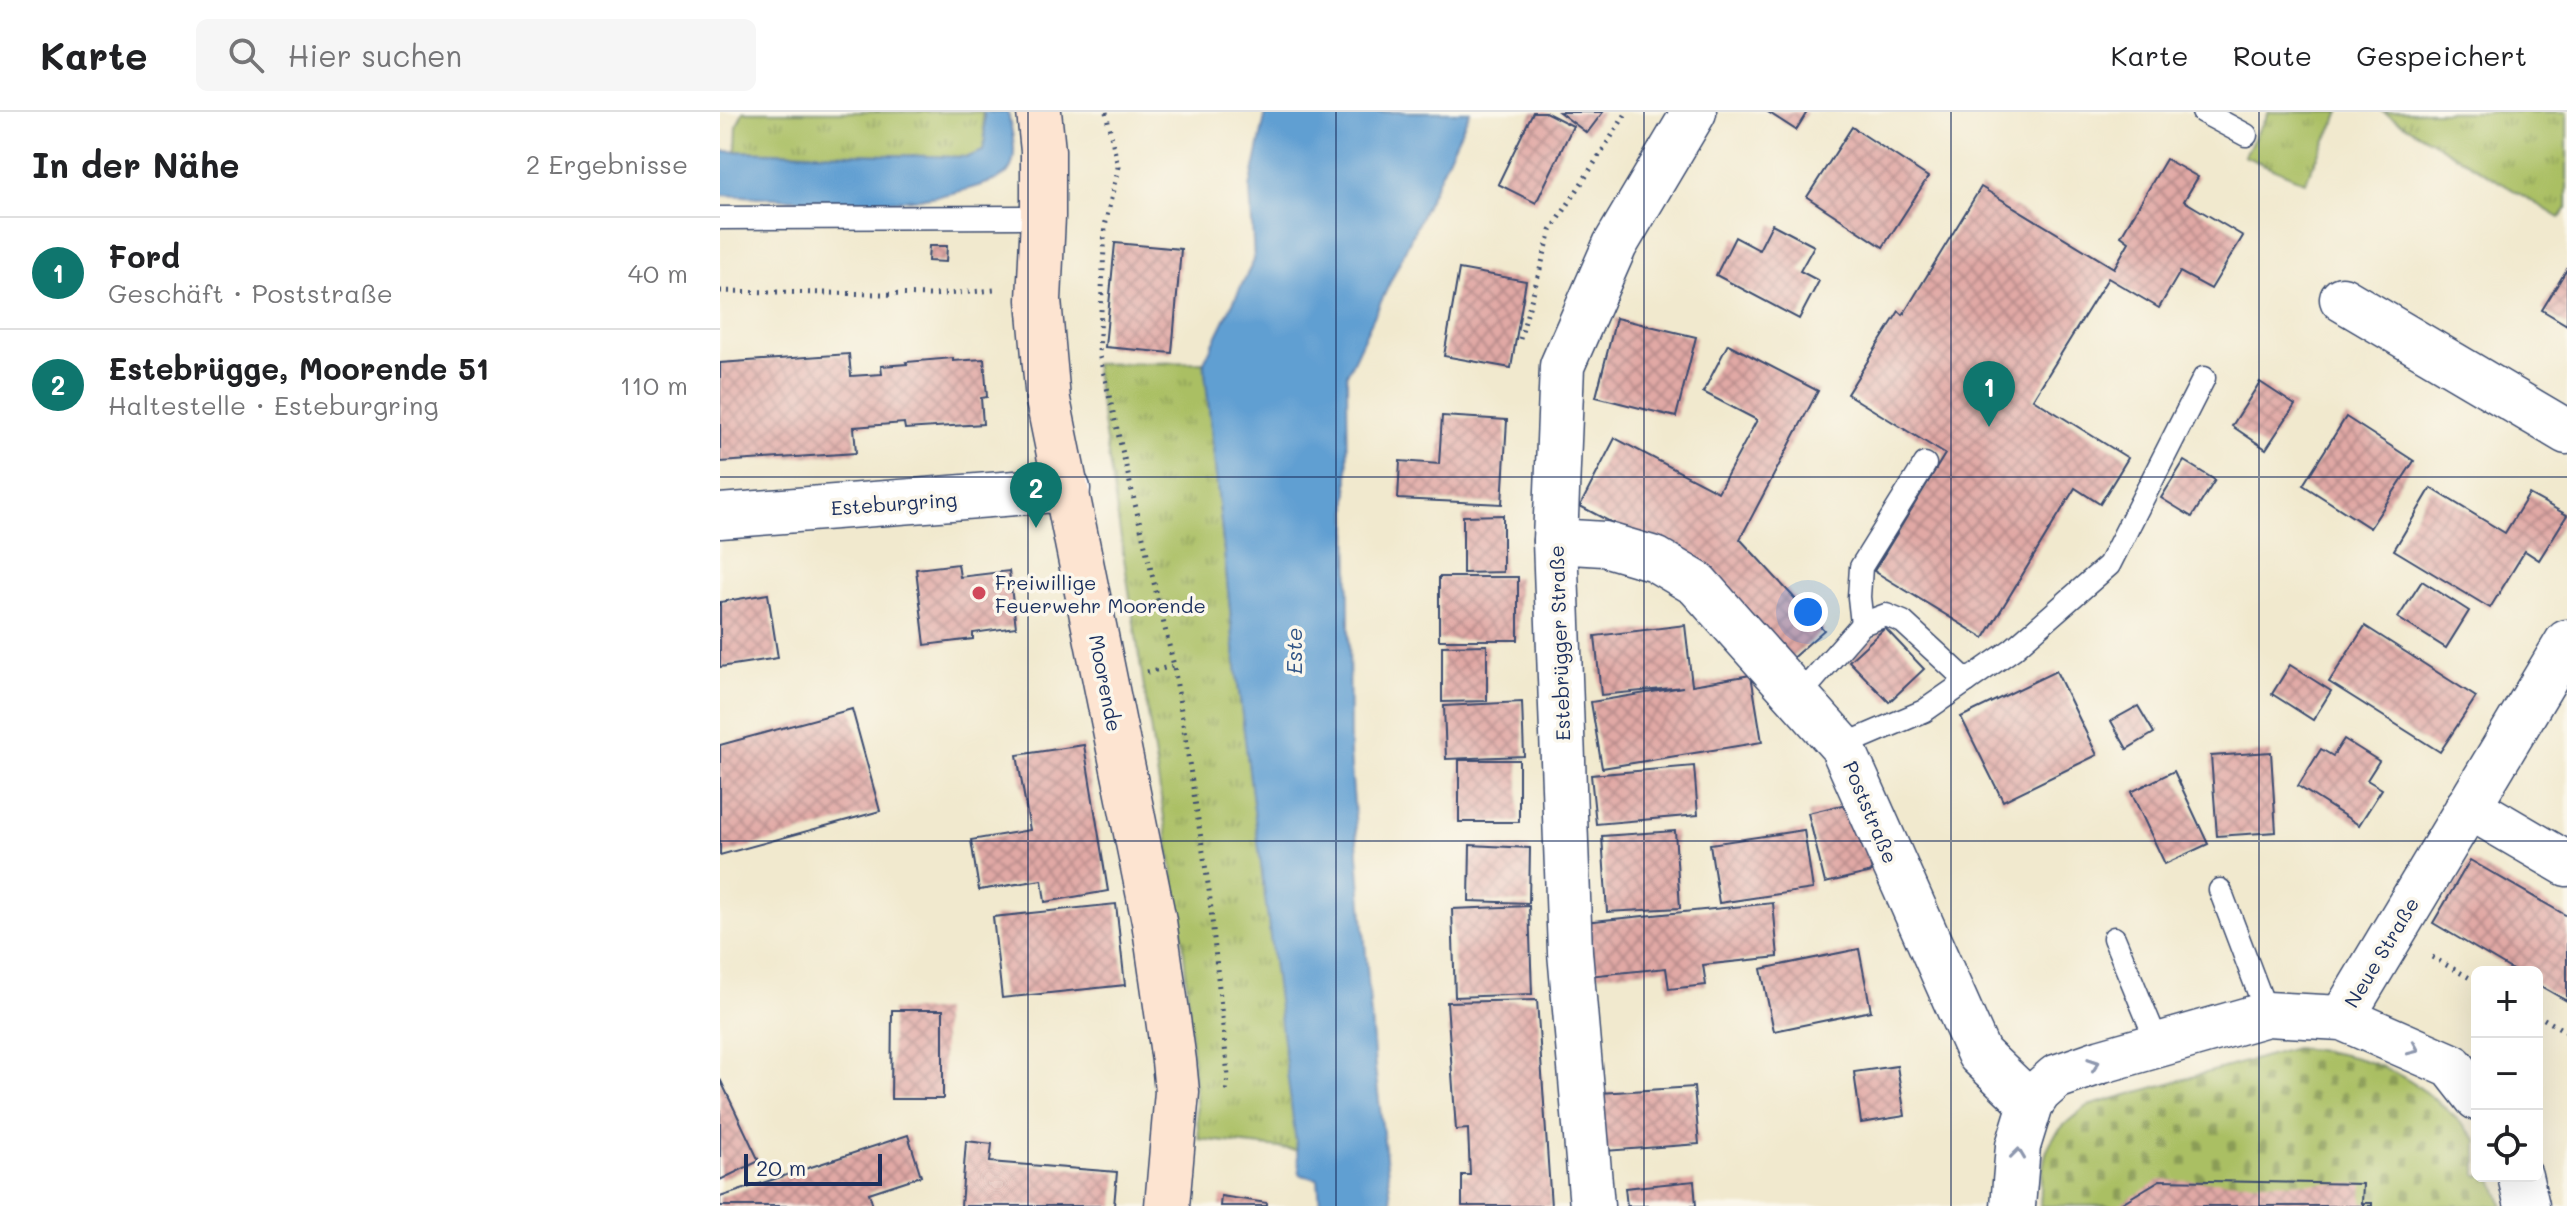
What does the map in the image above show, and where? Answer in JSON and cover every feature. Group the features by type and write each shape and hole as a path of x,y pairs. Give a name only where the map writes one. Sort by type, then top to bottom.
{"street":[{"name":"Moorende","path":"1039,112 1043,151 1040,287 1048,400 1154,921 1177,1092 1167,1206"},
{"name":"Estebrügger Straße","path":"1592,1206 1570,952 1555,541 1562,366 1615,245 1694,112"},
{"path":"2342,299 2567,432"},
{"name":"Esteburgring","path":"720,516 1068,489"},
{"name":"Poststraße","path":"1555,541 1604,544 1655,559 1697,584 1842,746 1979,1054 2031,1104"},
{"name":"Neue Straße","path":"2031,1104 2056,1077 2158,1044 2267,1014 2342,1018 2567,642"},
{"path":"2468,806 2567,864"},
{"path":"2342,1018 2452,1066 2471,1090"},
{"path":"2013,1206 2018,1146 2031,1104"},
{"path":"2521,1182 2527,1206"}],"lane":[{"path":"2203,112 2246,135"},
{"path":"720,218 1043,217"},
{"path":"1842,746 1924,711 2013,649 2109,565 2204,378"},
{"path":"1862,624 1859,597 1861,567 1925,464"},
{"path":"1798,697 1862,624 1886,615 1903,622 1967,681"},
{"path":"2220,890 2267,1014"},
{"path":"2114,938 2158,1044"}],"path":[{"path":"1106,112 1118,167 1105,226 1099,354 1174,666 1209,890 1228,1076 1225,1105"},
{"path":"720,291 932,295 1040,287"},
{"path":"2543,1018 2567,1032"}],"green space":[{"path":"743,112 982,112 985,140 983,151 968,157 736,151 737,126"},
{"path":"2269,112 2340,112 2305,182 2244,156"},
{"path":"2383,112 2567,112 2567,208 2560,218"},
{"path":"1204,362 1237,676 1298,1150 1199,1139 1183,940 1094,364"},
{"path":"2295,1048 2350,1056 2396,1073 2457,1119 2471,1134 2471,1182 2494,1182 2503,1206 2040,1206 2042,1173 2048,1148 2062,1128 2088,1106"}],"water":[{"path":"984,112 1008,112 1014,151 1008,172 983,185 944,195 881,201 720,195 720,151 968,157 983,151"},
{"name":"Este","path":"1266,112 1470,112 1347,374 1350,754 1375,1068 1392,1206 1320,1206 1318,1179 1300,1175 1237,676 1204,362 1254,260 1250,188"}],"building":[{"path":"1533,112 1545,112 1573,126 1536,203 1498,184"},
{"path":"1559,112 1603,112 1587,133"},
{"path":"1768,112 1807,112 1796,130"},
{"path":"1852,127 1928,177 1883,247 1807,197"},
{"path":"2166,159 2198,177 2184,201 2243,236 2211,289 2180,272 2159,308 2108,278 2033,399 2128,458 2100,504 2075,488 1984,638 1874,571 1945,454 1847,394 1899,311 1903,315 1981,187 2114,268 2129,242 2121,236"},
{"path":"1772,224 1814,246 1800,271 1819,281 1799,319 1716,275 1735,237 1759,250"},
{"path":"1115,243 1181,249 1172,353 1105,347"},
{"path":"929,246 947,246 946,262 928,261"},
{"path":"1459,269 1526,281 1511,368 1444,356"},
{"path":"2567,269 2567,325 2542,310"},
{"path":"1616,318 1696,337 1676,417 1596,397"},
{"path":"1728,344 1818,391 1740,539 1824,630 1789,661 1719,579 1580,506 1615,438 1718,492 1757,420 1703,392"},
{"path":"849,354 851,376 882,374 881,366 906,362 984,359 987,397 981,398 983,424 905,429 904,423 854,427 856,453 720,462 720,363"},
{"path":"2260,382 2295,405 2266,449 2232,426"},
{"path":"1442,416 1507,420 1502,504 1398,499 1400,461 1439,464"},
{"path":"2346,417 2414,461 2370,528 2303,485"},
{"path":"2184,461 2215,480 2192,517 2161,498"},
{"path":"2431,488 2505,533 2529,494 2567,515 2539,560 2525,551 2490,608 2394,550"},
{"path":"1503,515 1503,572 1463,573 1463,516"},
{"path":"958,564 960,577 1009,571 1016,627 973,633 973,639 925,645 916,569"},
{"path":"1439,577 1518,577 1518,640 1439,640"},
{"path":"2422,581 2469,611 2446,648 2398,618"},
{"path":"768,594 778,658 720,667 720,602"},
{"path":"1685,625 1692,685 1751,675 1762,742 1602,768 1591,702 1683,687 1601,695 1595,636"},
{"path":"2365,626 2476,697 2440,752 2329,682"},
{"path":"1885,628 1924,669 1889,702 1849,661"},
{"path":"1487,645 1487,701 1442,702 1442,646"},
{"path":"2290,665 2331,691 2313,720 2272,694"},
{"path":"2056,671 2097,755 2003,801 1961,717"},
{"path":"1522,702 1524,756 1446,759 1444,706"},
{"path":"2138,706 2154,733 2127,749 2111,721"},
{"path":"852,709 880,811 720,855 720,745"},
{"path":"2344,739 2379,761 2367,780 2382,789 2359,825 2298,786 2321,749 2333,756"},
{"path":"1084,745 1108,891 1045,902 1042,880 979,890 971,840 1030,830 1017,755"},
{"path":"2271,752 2276,832 2217,836 2211,756"},
{"path":"1459,760 1519,760 1519,822 1459,822"},
{"path":"1694,766 1698,815 1596,824 1591,775"},
{"path":"2174,771 2208,844 2165,864 2131,792"},
{"path":"1855,802 1872,872 1825,883 1808,813"},
{"path":"1804,830 1813,889 1719,903 1710,844"},
{"path":"1675,831 1680,908 1607,912 1602,836"},
{"path":"1470,845 1530,848 1529,903 1469,901"},
{"path":"2470,860 2567,916 2567,1001 2543,987 2543,966 2506,966 2433,923"},
{"path":"1773,903 1778,957 1703,965 1706,985 1669,989 1666,968 1579,977 1574,923"},
{"path":"1116,904 1125,985 1002,998 993,917"},
{"path":"1529,906 1532,994 1455,997 1452,909"},
{"path":"1859,949 1871,1011 1774,1031 1761,969"},
{"path":"1537,1000 1551,1206 1462,1206 1462,1175 1470,1175 1468,1129 1456,1130 1447,1002"},
{"path":"892,1010 943,1010 943,1099 891,1099"},
{"path":"1897,1066 1905,1116 1861,1123 1854,1072"},
{"path":"720,1079 759,1161 720,1180"},
{"path":"1694,1087 1699,1144 1605,1151 1600,1093"},
{"path":"908,1135 921,1176 869,1193 873,1206 720,1206 720,1197"},
{"path":"966,1141 992,1144 990,1162 1117,1172 1114,1206 961,1206"},
{"path":"2160,1180 2363,1184 2362,1203 2372,1203 2372,1206 2117,1206"},
{"path":"1694,1181 1696,1206 1627,1206 1625,1188"},
{"path":"1221,1196 1267,1203 1267,1206 1220,1206"}],"place":[{"name":"Ford","path":"1989,427"},
{"name":"Estebrügge, Moorende 51","path":"1036,528"},
{"name":"Freiwillige Feuerwehr Moorende","path":"979,593"}]}
